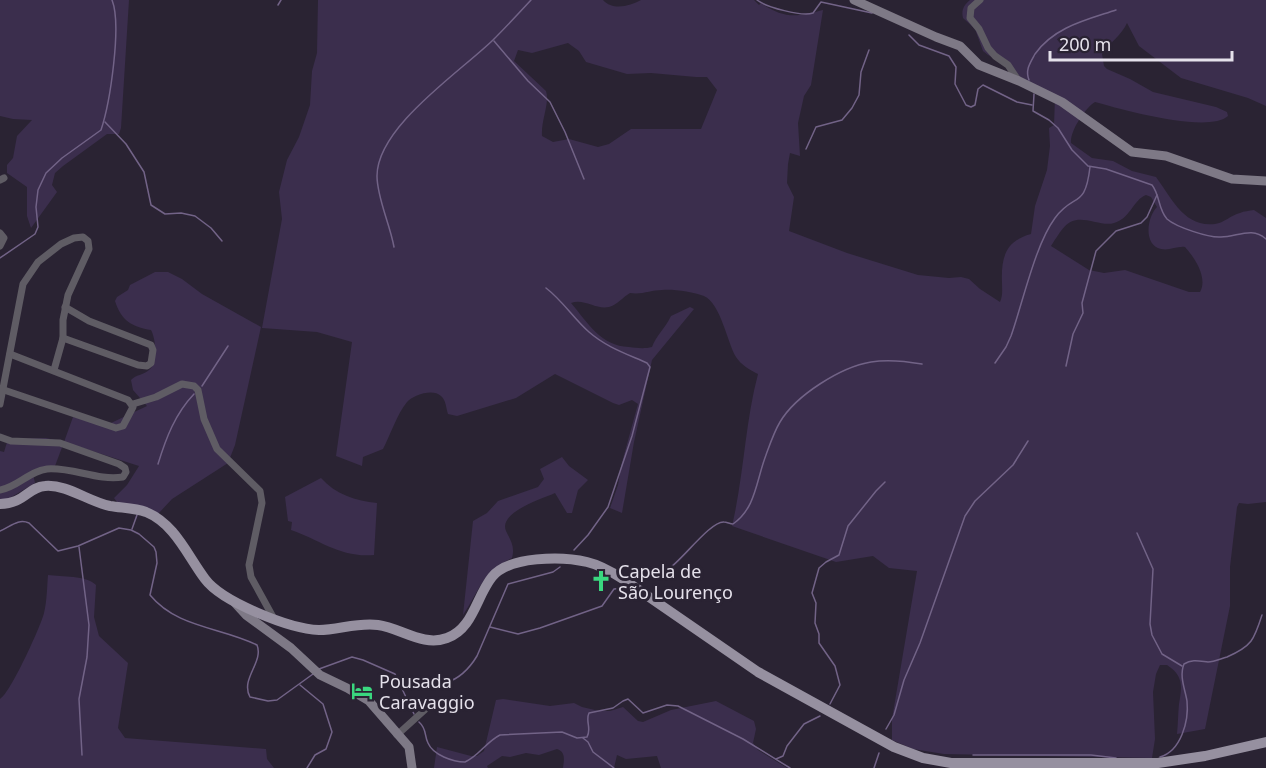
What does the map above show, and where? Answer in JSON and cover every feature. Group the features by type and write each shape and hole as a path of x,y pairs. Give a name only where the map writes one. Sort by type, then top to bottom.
{"main road":[{"path":"0,504 18,501 38,488 49,486 76,493 108,506 143,511 171,530 206,580 224,597 273,617 315,630 377,625 422,639 434,641 445,639 462,629 492,576 502,569 527,560 588,562 623,579 737,659 894,747 931,760 967,763 1158,763 1205,756 1266,742"}],"street":[{"path":"854,0 936,38 960,46 985,69 1019,81 1062,102 1132,152 1166,156 1232,179 1266,181"},
{"path":"980,0 971,8 970,18 979,29 988,48 1008,65 1019,81"},
{"path":"0,233 4,238 0,246"},
{"path":"0,404 20,290 25,279 38,262 61,244 79,237 86,239 89,252 68,295 63,338 54,370"},
{"path":"63,338 144,367 151,363 153,350 151,345 89,321 65,307"},
{"path":"10,354 128,400 133,404"},
{"path":"133,404 156,397 182,384 194,386 198,390 204,419 217,449 260,491 262,503 249,565 251,577 273,617"},
{"path":"4,390 116,428 123,426 134,407 133,404"},
{"path":"0,437 11,441 60,443 111,460 125,468 126,472 123,477 99,477 50,469 38,471 19,484 0,490"},
{"path":"235,603 246,615 261,624 320,675 369,701 409,747 412,768"},
{"path":"397,735 429,706"},
{"path":"967,763 978,768"}],"shaded area":[{"path":"0,0 129,0 119,134 107,134 55,173 52,185 57,192 31,228 27,216 27,187 7,173 7,165 13,158 17,136 32,120 0,116"},
{"path":"318,0 603,0 612,5 627,6 641,0 754,0 759,5 761,3 784,14 806,14 823,10 811,85 804,96 798,123 800,156 790,153 788,164 787,183 794,197 789,231 847,253 918,275 969,279 1000,302 1002,266 1006,252 1015,241 1031,234 1035,206 1047,170 1050,146 1049,128 1054,125 1055,98 1024,85 1009,66 983,51 975,29 963,18 966,4 970,0 1266,0 1266,106 1248,98 1181,78 1139,46 1127,23 1102,54 1104,66 1107,69 1153,92 1216,107 1227,112 1228,116 1218,121 1184,121 1095,102 1079,120 1071,138 1071,143 1092,158 1113,161 1132,171 1156,177 1180,210 1195,221 1215,224 1237,214 1254,210 1266,218 1266,502 1239,503 1237,507 1230,567 1230,606 1205,729 1177,734 1180,682 1173,669 1167,665 1160,665 1153,692 1155,739 1152,758 944,754 913,749 892,740 892,719 917,571 889,568 873,556 836,562 732,526 758,374 738,360 715,307 704,296 678,290 658,290 630,293 609,307 581,302 571,303 603,338 619,346 640,348 652,347 671,316 690,307 694,309 652,360 634,442 622,513 610,508 638,404 632,400 619,405 613,403 555,374 516,398 457,416 448,414 441,396 433,393 418,395 410,399 403,407 383,449 363,457 362,466 336,456 352,342 317,332 262,328 282,219 279,192 287,160 299,137 310,105 312,71 317,53","holes":["568,43 579,51 586,62 627,74 651,73 707,77 717,90 701,129 631,129 609,144 598,147 569,139 553,142 542,136 547,101 546,91 514,61 518,50 532,53","1146,195 1151,197 1157,207 1149,224 1151,242 1161,249 1185,247 1196,262 1201,275 1200,292 1189,292 1125,270 1104,273 1089,270 1051,246 1064,227 1073,221 1114,223 1124,218"]},
{"path":"155,272 168,272 261,327 235,445 228,463 172,499 158,514 117,502 114,498 127,485 139,466 64,442 73,417 111,423 147,406 133,390 131,380 152,367 155,351 153,334 151,330 128,322 115,301 128,290 130,285"},
{"path":"46,438 64,442 55,466 32,470 35,483 8,499 0,499 0,451 4,452 8,439"},
{"path":"562,457 569,466 588,480 578,490 572,513 567,513 555,493 523,507 508,518 505,524 513,547 512,558 494,569 483,582 463,615 473,521 487,513 498,501 538,487 544,479 540,469"},
{"path":"321,478 346,496 377,503 374,555 341,551 291,530 292,522 288,521 285,497"},
{"path":"48,575 80,578 96,585 94,617 99,636 128,663 118,728 125,738 266,749 267,759 274,768 0,768 0,699 18,673 42,620 46,604"},
{"path":"496,700 550,706 574,703 599,711 610,711 623,707 638,721 643,722 671,710 716,701 754,721 756,729 753,743 758,750 787,768 661,768 657,756 626,759 617,755 614,768 563,768 563,754 557,749 539,755 526,753 510,757 502,756 487,766 488,768 434,768 437,747 471,756 477,756 484,751"}],"waterway":[{"path":"0,258 35,234 38,227 36,207 38,190 46,173 62,158 101,130 111,84 115,45 116,27 112,0"},
{"path":"278,5 281,0"},
{"path":"394,247 379,193 377,176 381,157 390,139 423,102 493,40 531,0"},
{"path":"757,0 776,8 801,14 813,13 821,2 872,13"},
{"path":"1029,80 1028,70 1031,60 1051,37 1082,21 1116,10"},
{"path":"909,35 919,45 949,56 956,67 955,84 966,105 971,107 975,105 978,89 983,85 1017,102 1032,105"},
{"path":"494,41 528,81 550,102 584,179"},
{"path":"806,149 816,127 842,120 852,108 859,95 861,72 869,50"},
{"path":"1034,94 1033,111 1058,128 1072,150 1088,166 1106,169 1152,185 1164,215 1171,222 1209,236 1255,233 1266,239"},
{"path":"105,122 126,144 144,172 151,205 165,214 181,213 195,216 211,228 222,241"},
{"path":"995,363 1011,336 1041,243 1055,218 1082,195 1090,167"},
{"path":"1066,366 1073,334 1083,313 1082,303 1096,251 1116,231 1141,223 1147,217 1157,195"},
{"path":"546,288 602,342 647,363 650,367 632,436 608,507 574,550"},
{"path":"202,386 228,346"},
{"path":"636,578 667,570 718,523 733,524 741,518 751,502 778,426 787,412 808,392 833,376 871,362 903,361 922,364"},
{"path":"158,464 172,427 181,410 194,394"},
{"path":"886,729 894,715 904,680 920,643 965,516 975,501 1013,465 1028,441"},
{"path":"830,704 840,685 835,666 819,643 815,623 816,603 812,593 819,568 839,555 848,526 885,482"},
{"path":"132,529 137,515"},
{"path":"0,531 18,522 29,523 58,551 78,546 119,528 131,530 154,547 156,552 157,563 150,595 161,606 186,621 257,645 257,658 248,684 250,697 268,701 277,700 313,674"},
{"path":"1137,533 1153,569 1150,624 1152,635 1162,654 1182,666"},
{"path":"79,547 89,625 87,657 79,699 82,755"},
{"path":"400,684 434,685 453,680 461,675 477,656 508,584 553,572 560,567"},
{"path":"490,627 518,634 540,628 602,606 614,589 625,588"},
{"path":"1160,757 1173,749 1185,726 1187,701 1182,678 1184,664 1193,661 1215,661 1242,649 1257,631 1262,615"},
{"path":"319,669 352,657 395,674 414,714"},
{"path":"300,685 323,704 332,732 326,749 315,755 307,768"},
{"path":"419,722 434,751 449,759 465,762 500,735 562,732 577,738 587,737 589,713 613,708 628,699 643,713 667,705 678,706 743,739 790,768"},
{"path":"776,759 783,756 787,746 804,724 820,716"},
{"path":"583,738 593,752 614,768"},
{"path":"874,768 879,753"},
{"path":"973,755 1091,755 1116,758"}],"place":[{"name":"Capela de São Lourenço","path":"601,581"},
{"name":"Pousada Caravaggio","path":"362,691"}]}
